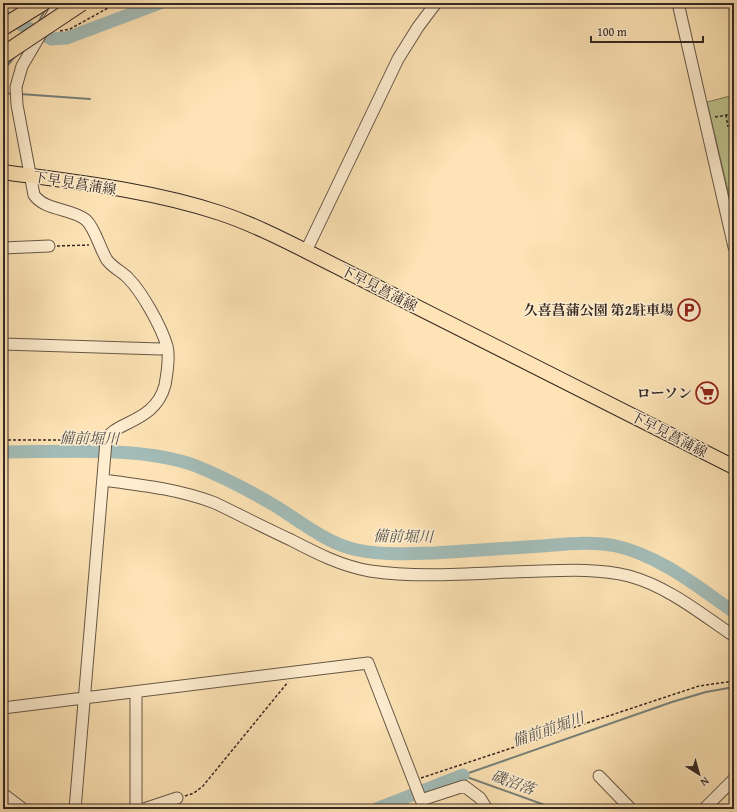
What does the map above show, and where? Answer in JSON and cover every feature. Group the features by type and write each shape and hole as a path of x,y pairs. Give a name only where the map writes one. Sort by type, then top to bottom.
{"highway":[{"path":"3,17 27,3"},
{"path":"3,27 42,3"},
{"path":"3,41 67,3"},
{"path":"3,55 81,3"}],"main road":[{"name":"下早見菖蒲線","path":"3,172 141,193 219,213 246,223 306,251 734,467"}],"street":[{"path":"59,3 22,66 16,87 17,105 30,176 36,198 85,220 109,262 128,278 137,289 163,336 167,348 166,379 160,399 145,414 110,433 106,441 75,809"},
{"path":"306,251 398,59 418,27 436,3"},
{"path":"678,3 734,246"},
{"path":"3,248 49,246"},
{"path":"3,344 160,350 167,348"},
{"path":"103,476 198,496 327,558 353,567 368,570 387,573 417,574 577,570 608,572 630,576 664,589 734,636"},
{"path":"3,708 368,663 421,800 464,786 480,798 487,809"},
{"path":"136,692 136,809"},
{"path":"599,776 631,809"},
{"path":"704,809 734,779"},
{"path":"3,794 23,809"},
{"path":"144,809 177,798"}],"path":[{"path":"45,26 53,31 70,29 117,3"},
{"path":"726,115 728,127"},
{"path":"716,117 734,115"},
{"path":"49,246 97,243"},
{"path":"3,440 106,441"},
{"path":"177,798 194,793 203,786 293,676 293,672"},
{"path":"414,782 699,686 734,681"}],"green space":[{"path":"734,95 734,216 707,102"}],"waterway":[{"path":"3,16 52,39 67,38 160,3"},
{"path":"38,23 45,10"},
{"path":"3,71 16,55"},
{"path":"3,93 13,94"},
{"path":"20,94 90,99"},
{"name":"備前堀川","path":"3,452 75,451 127,453 152,455 175,460 196,466 244,488 323,537 345,547 366,552 395,554 434,553 579,543 607,544 648,557 678,573 734,612"},
{"name":"備前前堀川","path":"463,775 672,702 706,692 734,687"},
{"name":"備前前堀川","path":"376,809 463,775"},
{"name":"磯沼落","path":"464,776 556,809"}],"place":[{"name":"久喜菖蒲公園 第2駐車場","path":"689,310"},
{"name":"ローソン","path":"707,393"}]}
